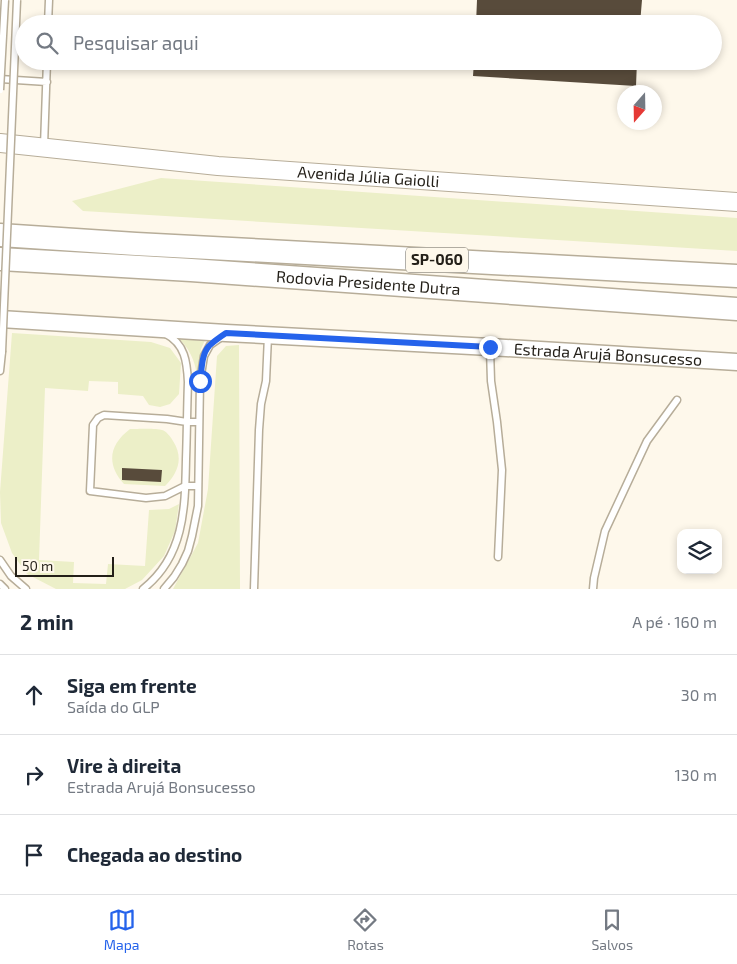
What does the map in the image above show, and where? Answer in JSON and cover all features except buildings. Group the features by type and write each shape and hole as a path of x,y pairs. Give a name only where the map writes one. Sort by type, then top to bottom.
{"highway":[{"name":"Rodovia Presidente Dutra","path":"0,235 737,276"},
{"name":"Rodovia Presidente Dutra","path":"0,259 191,270 737,309"}],"main road":[{"name":"Avenida Júlia Gaiolli","path":"0,143 218,166 737,202"}],"street":[{"name":"Estrada Arujá Bonsucesso","path":"0,319 737,362"}],"lane":[{"path":"0,90 5,0"},
{"path":"16,15 17,0"},
{"path":"48,15 49,0"},
{"path":"0,371 15,47"},
{"path":"44,147 47,70"},
{"path":"0,79 47,82"},
{"path":"143,589 163,569 170,558 179,533 184,503 187,362 182,350 173,337 159,329"},
{"path":"164,589 174,577 188,551 198,506 200,381 204,356 210,344 226,333"},
{"path":"254,589 259,430 261,404 266,381 268,335"},
{"path":"490,347 491,381 502,470 498,557"},
{"path":"593,589 605,531 647,440 677,400"},
{"path":"198,486 185,486 165,496 146,498 90,492 93,425 98,418 104,415 199,422"},
{"path":"0,560 11,576 26,589"},
{"path":"0,584 5,589"}],"green space":[{"path":"161,178 737,218 737,251 83,211 72,201"},
{"path":"12,333 151,342 170,348 181,363 179,394 170,404 160,407 149,405 143,396 118,394 118,382 89,381 88,391 45,388 39,560 74,562 73,583 106,584 108,564 145,566 149,510 169,509 179,504 175,531 164,556 142,580 125,589 56,589 27,574 12,553 1,523 0,492"},
{"path":"176,336 206,338 201,349 197,376 191,354"},
{"path":"239,345 240,589 173,589 198,543 208,489 217,356 226,346"},
{"path":"130,429 162,430 172,439 179,459 176,471 165,486 124,484 118,477 112,462 112,455 118,442"}],"route":[{"path":"200,381 206,351 210,344 226,333 490,347"}]}
